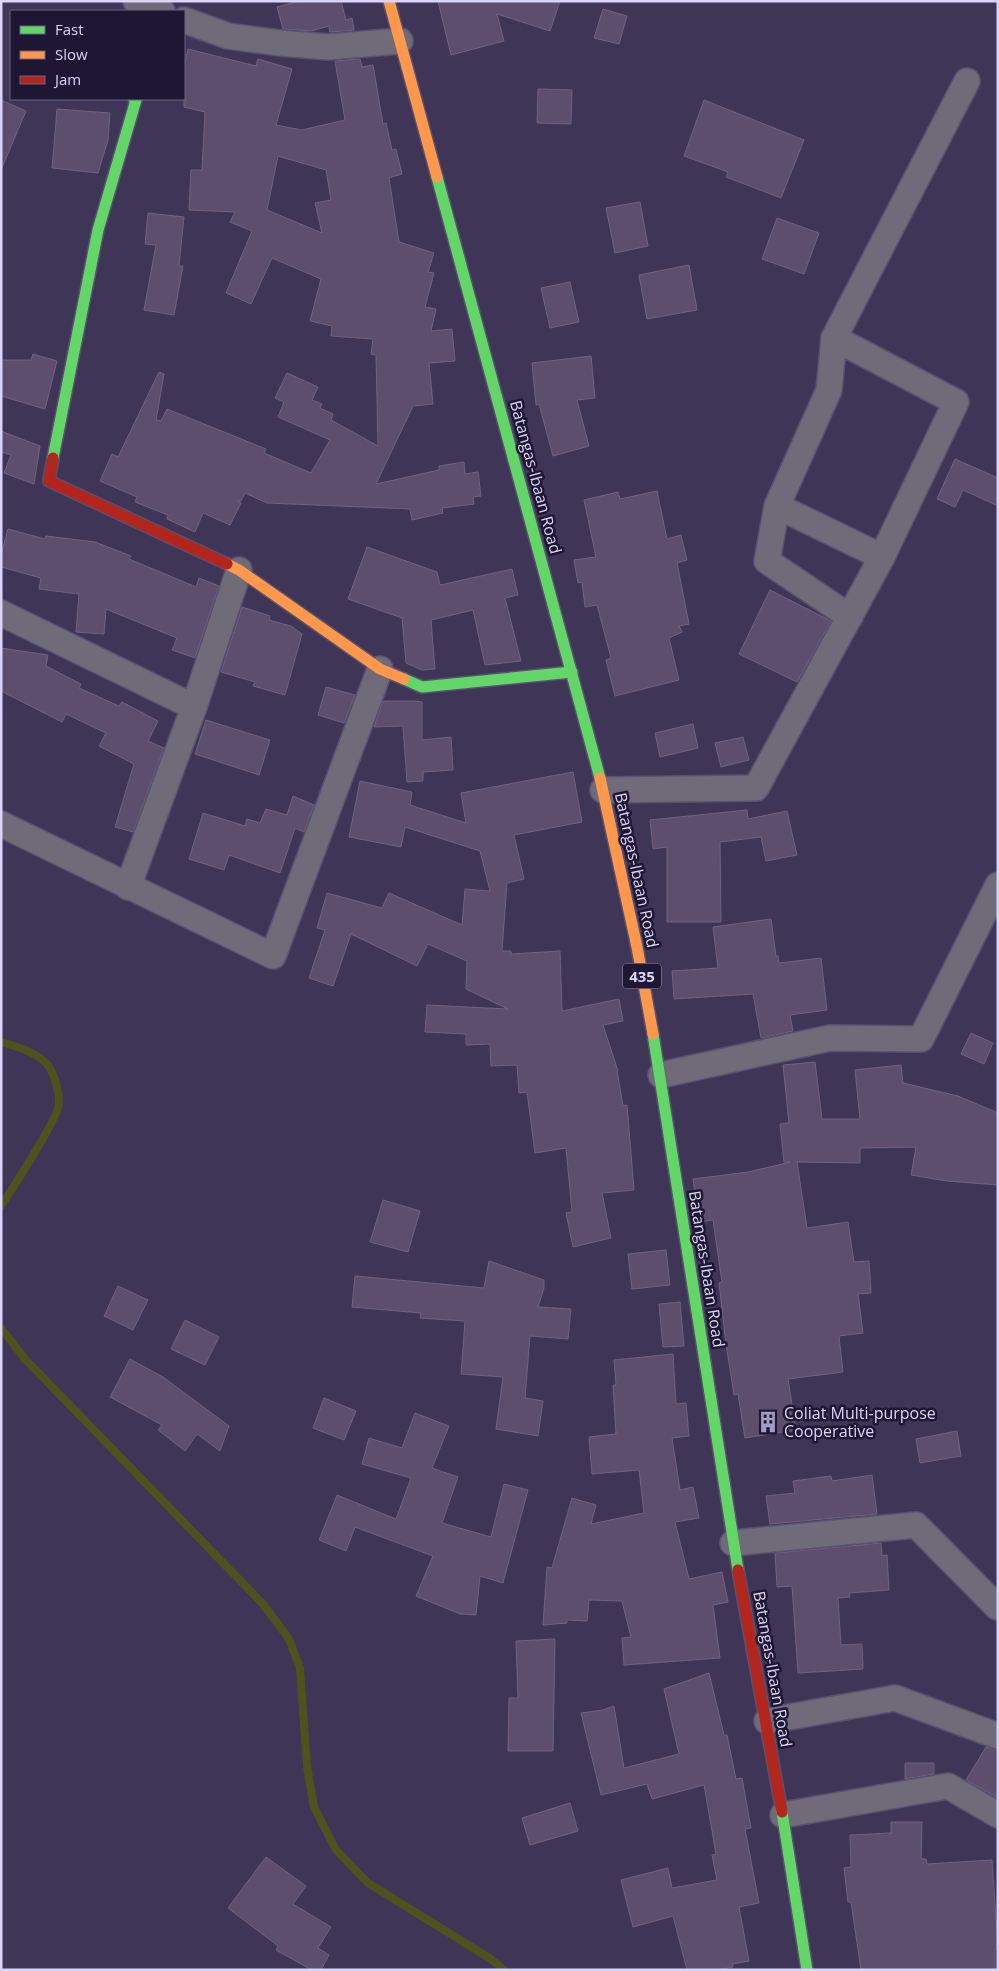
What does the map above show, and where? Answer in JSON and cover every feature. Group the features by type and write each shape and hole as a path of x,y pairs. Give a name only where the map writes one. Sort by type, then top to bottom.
{"main road":[{"name":"Batangas-Ibaan Road","path":"389,1 603,790 637,947 661,1075 733,1543 767,1721 807,1970"},
{"path":"136,100 98,230 49,481 239,570 380,669 422,687 572,672"}],"street":[{"path":"134,1 159,10"},
{"path":"185,20 228,36 280,43 328,47 400,41"},
{"path":"850,617 767,561 777,506 828,390 834,338 968,81"},
{"path":"603,790 756,788 882,557 956,402 834,338"},
{"path":"777,506 882,557"},
{"path":"128,887 194,707 239,570"},
{"path":"1,613 194,707"},
{"path":"1,824 273,956 380,669"},
{"path":"661,1075 830,1038 922,1039 998,885"},
{"path":"733,1543 916,1525 997,1607"},
{"path":"767,1721 895,1698 998,1736"},
{"path":"783,1815 948,1786 998,1815"}],"building":[{"path":"299,1 341,1 346,20 352,18 354,30 330,32 329,26 311,31 283,29 277,7"},
{"path":"438,1 560,1 550,31 497,14 504,41 451,55"},
{"path":"603,9 627,16 619,44 594,38"},
{"path":"188,49 256,66 258,59 292,69 276,125 302,130 345,120 335,61 360,59 362,67 373,65 383,124 386,123 392,150 396,149 402,174 389,178 399,242 434,253 428,272 434,273 425,307 436,309 431,331 452,329 455,361 429,363 433,404 413,406 376,484 439,470 439,466 464,462 465,474 478,472 481,496 473,497 474,504 442,508 443,513 412,520 410,509 267,503 245,493 241,501 237,501 241,503 230,525 203,513 195,532 167,519 168,515 135,502 137,497 100,481 112,454 118,457 159,372 164,374 156,420 161,421 167,409 266,449 264,453 311,473 330,440 278,417 284,402 275,398 287,373 318,387 312,400 322,404 320,408 333,414 331,420 378,446 376,355 371,354 373,339 331,336 332,326 310,321 321,279 272,258 251,304 226,293 252,231 230,222 235,212 189,210 191,170 202,170 205,112 184,107 185,63","holes":["278,156 326,170 331,200 315,203 322,233 267,210"]},
{"path":"538,89 572,90 571,124 537,123"},
{"path":"1,100 26,111 1,170"},
{"path":"704,100 804,140 781,198 726,177 728,172 684,156"},
{"path":"57,109 110,113 108,140 98,173 52,168"},
{"path":"640,202 648,246 615,253 606,208"},
{"path":"148,213 184,217 179,266 183,266 174,315 144,310 156,245 145,244"},
{"path":"777,218 819,233 804,274 762,259"},
{"path":"689,265 697,310 647,319 639,275"},
{"path":"570,282 579,322 550,328 541,288"},
{"path":"33,354 57,361 45,409 1,396 1,360 31,360"},
{"path":"591,356 595,398 577,400 589,446 553,456 539,404 536,405 532,363"},
{"path":"1,431 40,446 34,484 4,473 11,455 1,452"},
{"path":"955,459 998,478 998,506 963,490 955,507 937,499"},
{"path":"657,491 667,539 681,535 687,560 677,563 689,624 679,626 682,632 669,638 679,680 615,696 606,660 611,658 597,605 585,607 582,582 578,583 574,560 596,557 584,500 618,492 620,499"},
{"path":"8,529 45,539 46,536 95,542 131,556 129,559 196,587 199,578 219,586 195,658 172,650 177,638 106,609 104,634 76,632 79,594 39,589 41,578 1,567 1,555"},
{"path":"367,547 437,572 440,585 512,569 518,595 505,598 521,661 485,665 473,610 431,620 435,669 422,670 406,663 402,618 348,599"},
{"path":"770,590 831,621 797,682 739,654"},
{"path":"242,607 270,616 269,620 291,626 302,634 285,695 253,686 255,682 221,672"},
{"path":"1,648 48,655 46,666 81,684 79,688 119,706 122,702 158,721 148,741 164,748 133,832 115,827 134,764 99,746 106,733 66,714 62,722 1,691"},
{"path":"326,687 355,695 344,723 318,715"},
{"path":"383,701 422,702 422,740 451,737 453,770 423,772 423,781 407,782 403,726 374,727"},
{"path":"206,720 270,740 259,775 195,754"},
{"path":"693,724 698,748 660,757 655,733"},
{"path":"743,737 749,760 721,767 715,743"},
{"path":"573,772 582,822 514,835 524,879 507,883 502,951 511,951 511,954 560,951 562,1011 619,999 623,1021 603,1025 618,1071 623,1106 627,1105 634,1190 602,1193 611,1238 573,1247 566,1213 572,1212 566,1148 535,1153 527,1092 519,1093 517,1065 491,1066 490,1044 466,1045 466,1034 425,1032 427,1005 508,1009 466,989 467,961 428,944 417,966 351,934 333,986 309,978 325,930 317,928 327,893 382,908 389,893 462,925 465,889 490,891 480,851 405,827 401,847 349,837 360,781 412,792 410,805 466,823 461,793"},
{"path":"293,796 314,805 304,832 295,828 280,873 229,855 224,870 189,859 203,813 245,826 247,819 260,823 266,809 287,815"},
{"path":"747,810 748,819 787,811 797,855 766,861 761,837 720,842 721,922 667,922 667,847 653,849 650,820"},
{"path":"771,919 776,956 778,956 779,963 821,958 827,1010 790,1015 793,1031 761,1038 753,994 674,999 672,971 718,968 713,927"},
{"path":"971,1033 993,1043 984,1064 961,1054"},
{"path":"815,1062 822,1119 860,1119 855,1070 901,1065 903,1083 958,1096 998,1113 998,1185 947,1181 911,1175 916,1147 860,1148 860,1163 797,1162 807,1228 848,1222 854,1262 869,1261 871,1293 858,1294 863,1333 839,1336 843,1372 788,1379 796,1430 745,1438 738,1394 734,1395 726,1344 719,1283 722,1282 713,1220 699,1222 693,1179 748,1172 791,1162 784,1162 780,1124 789,1123 783,1065"},
{"path":"383,1200 420,1211 408,1252 370,1242"},
{"path":"666,1250 670,1285 632,1289 628,1254"},
{"path":"489,1261 544,1280 544,1288 538,1307 571,1309 568,1339 530,1336 525,1398 543,1401 538,1436 496,1429 503,1377 461,1374 465,1321 420,1318 421,1313 352,1307 355,1276 484,1288"},
{"path":"118,1286 148,1300 133,1330 104,1316"},
{"path":"680,1302 684,1346 663,1347 659,1304"},
{"path":"185,1320 219,1337 205,1365 171,1349"},
{"path":"673,1354 676,1404 686,1403 689,1436 672,1438 680,1490 693,1487 699,1518 675,1522 689,1579 722,1572 728,1602 713,1605 720,1658 624,1665 622,1638 631,1637 622,1601 589,1600 587,1621 567,1620 567,1623 543,1625 547,1567 552,1568 572,1498 596,1505 591,1524 644,1513 639,1470 592,1474 589,1437 616,1434 613,1385 616,1385 614,1360"},
{"path":"130,1359 163,1377 229,1426 220,1451 197,1434 185,1451 158,1430 162,1425 110,1397"},
{"path":"324,1398 356,1411 344,1440 313,1428"},
{"path":"415,1413 449,1426 432,1468 458,1477 442,1523 491,1537 504,1484 528,1490 503,1583 480,1576 476,1615 460,1614 416,1596 433,1556 355,1527 346,1551 319,1540 337,1495 396,1519 411,1478 362,1464 369,1438 402,1448"},
{"path":"957,1431 961,1456 920,1463 916,1439"},
{"path":"872,1475 877,1514 770,1524 766,1496 795,1493 793,1481 831,1476 832,1481"},
{"path":"881,1543 882,1556 887,1555 889,1590 849,1593 850,1597 838,1598 841,1645 862,1644 863,1669 798,1673 792,1586 777,1587 775,1553"},
{"path":"555,1639 553,1751 508,1751 509,1698 518,1698 516,1641"},
{"path":"709,1673 724,1735 727,1735 736,1779 742,1778 751,1828 745,1829 759,1903 739,1907 749,1961 732,1964 733,1967 717,1970 687,1970 673,1916 633,1927 621,1880 668,1868 672,1888 717,1880 712,1855 716,1854 704,1785 652,1799 647,1784 601,1795 581,1713 603,1710 614,1706 624,1768 679,1754 664,1689"},
{"path":"986,1747 998,1750 998,1798 966,1780"},
{"path":"905,1763 934,1763 934,1774 905,1779"},
{"path":"570,1803 578,1831 530,1845 522,1818"},
{"path":"891,1822 922,1822 921,1859 926,1859 927,1864 992,1860 998,1949 995,1949 995,1970 861,1970 851,1902 848,1902 844,1868 851,1867 850,1835 891,1833"},
{"path":"266,1857 306,1886 293,1904 331,1927 318,1948 329,1955 321,1970 312,1970 276,1950 278,1946 228,1908"}],"waterway":[{"path":"1,1042 31,1052 46,1063 56,1081 59,1103 44,1138 1,1206"},
{"path":"1,1328 25,1359 263,1604 289,1639 300,1668 307,1766 314,1807 336,1850 368,1883 491,1959 504,1970"}],"traffic: fast":[{"path":"53,458 98,230 136,100"},
{"path":"437,177 600,778"},
{"path":"404,679 422,687 572,672"},
{"path":"653,1034 738,1570"},
{"path":"782,1812 807,1970"}],"traffic: slow":[{"path":"389,1 437,177"},
{"path":"227,564 239,570 380,669 404,679"},
{"path":"600,778 637,947 653,1034"}],"traffic: jam":[{"path":"53,458 49,481 227,564"},
{"path":"738,1570 782,1812"}],"place":[{"name":"Coliat Multi-purpose Cooperative","path":"768,1422"}]}
